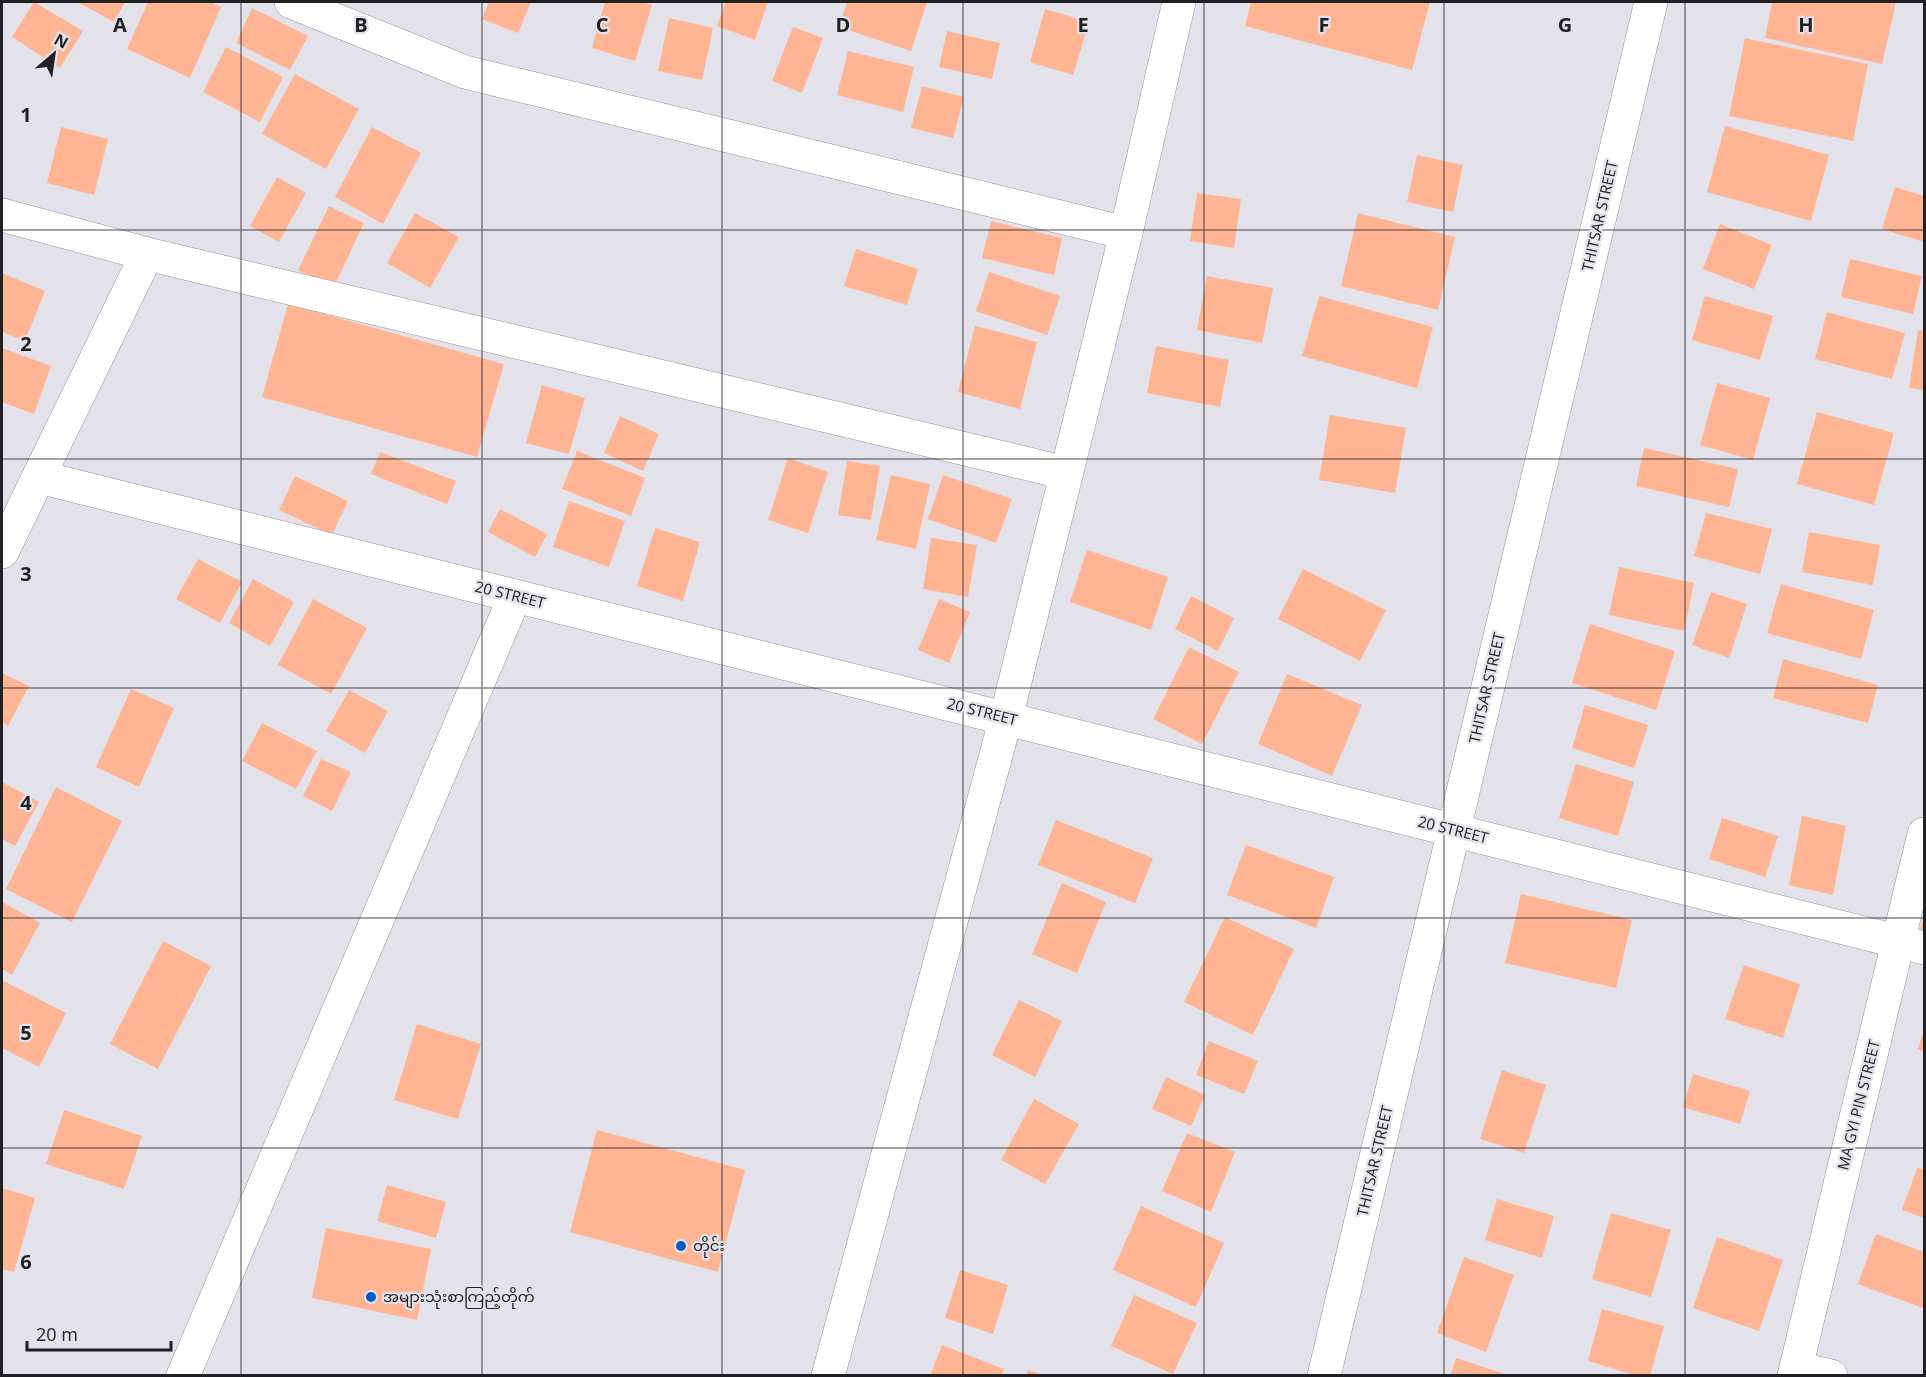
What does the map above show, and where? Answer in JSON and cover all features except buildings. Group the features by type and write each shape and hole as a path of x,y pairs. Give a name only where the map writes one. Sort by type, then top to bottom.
{"street":[{"path":"291,2 465,72 1126,233"},
{"path":"828,1376 1006,718 1126,233 1179,2"},
{"name":"THITSAR STREET","path":"1323,1376 1651,2"},
{"path":"2,215 147,254 1066,473"},
{"path":"2,552 147,254"},
{"name":"20 STREET","path":"39,477 1912,945"},
{"path":"183,1376 515,596"},
{"name":"MA GYI PIN STREET","path":"1795,1372 1912,945 1924,834"},
{"path":"1795,1372 1831,1376"}],"place":[{"name":"တိုင်း","path":"681,1246"},
{"name":"အများသုံးစာကြည့်တိုက်","path":"371,1297"}]}
